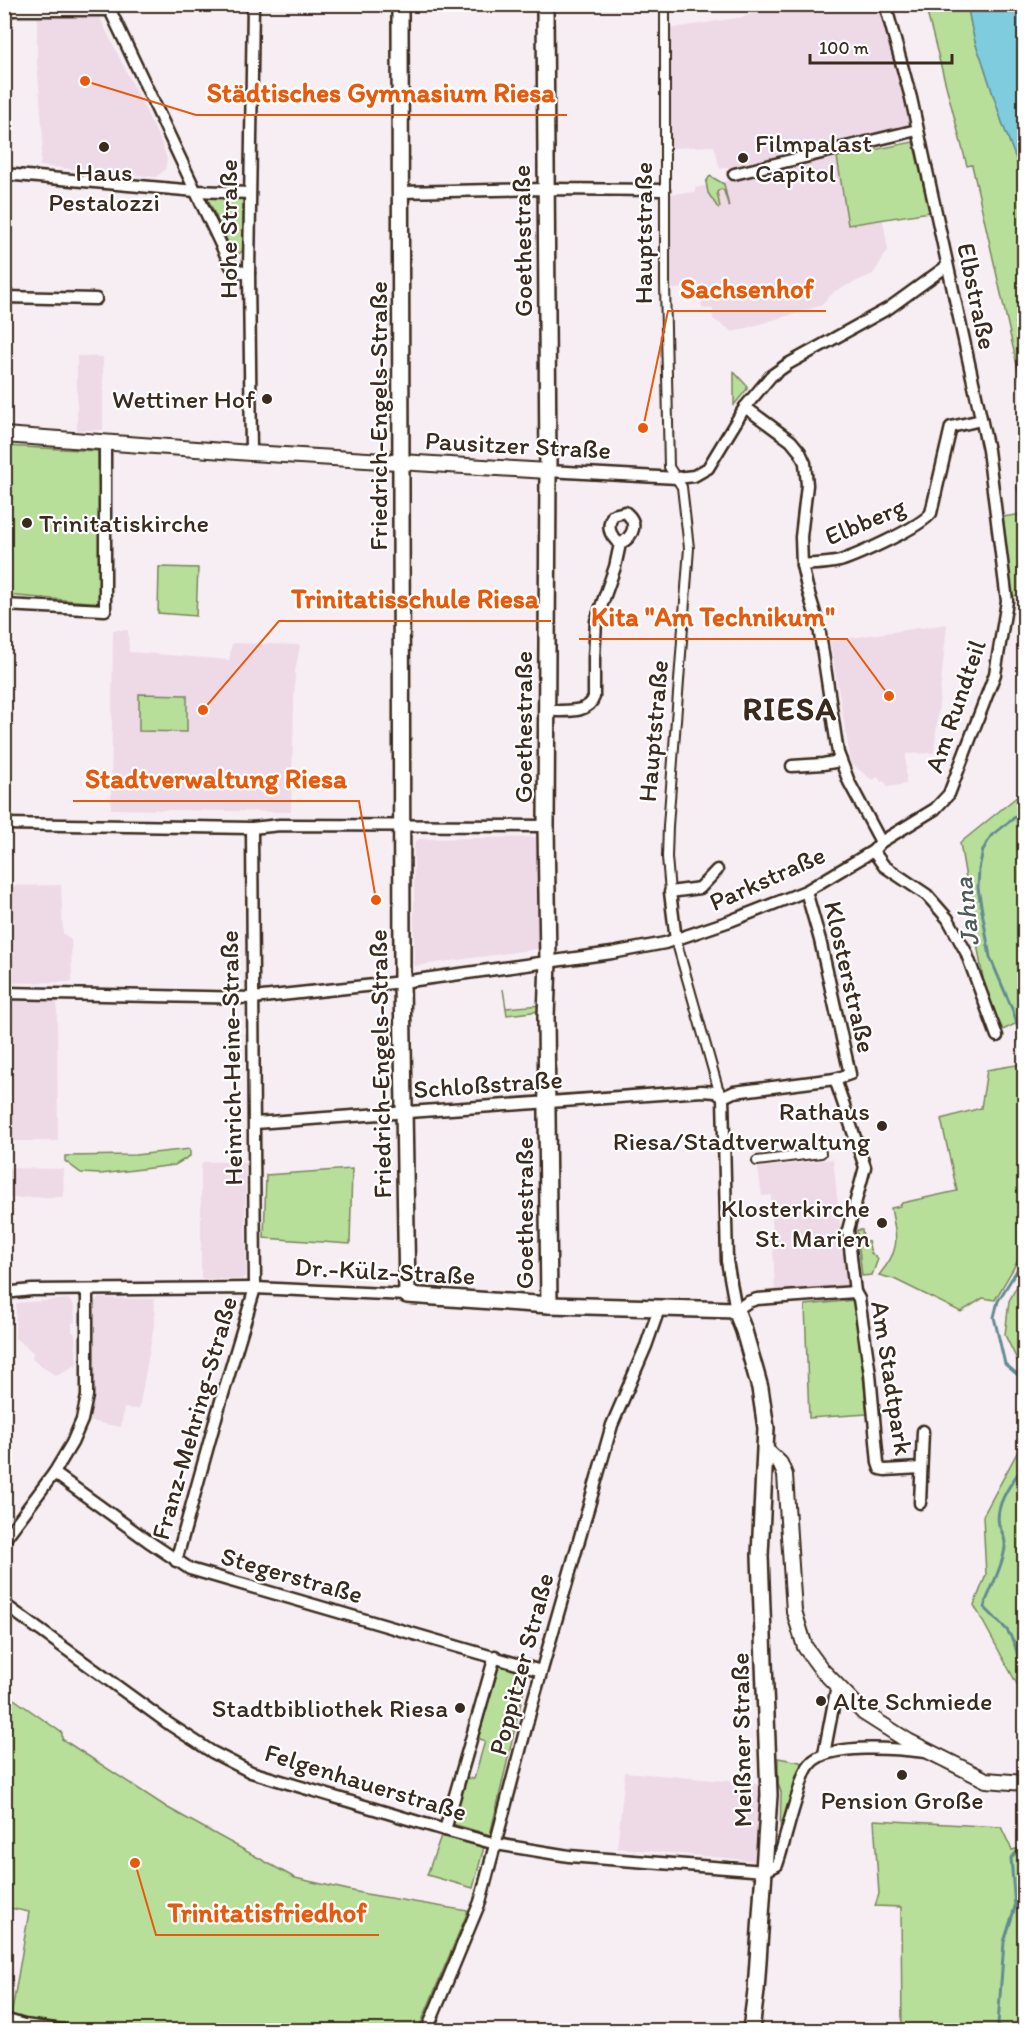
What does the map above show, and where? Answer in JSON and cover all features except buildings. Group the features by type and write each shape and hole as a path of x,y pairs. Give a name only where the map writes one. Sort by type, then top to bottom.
{"main road":[{"name":"Friedrich-Engels-Straße","path":"400,4 402,982 407,1295"},
{"name":"Goethestraße","path":"545,4 548,471 546,1017 549,1305"},
{"name":"Dr.-Külz-Straße","path":"407,1295 549,1305 735,1310"},
{"name":"Meißner Straße","path":"735,1310 751,1353 760,1388 766,1428 760,1526 769,1795 756,1991 751,2031"}],"street":[{"name":"Hohe Straße","path":"251,453 249,273 253,4"},
{"name":"Hauptstraße","path":"665,4 664,190 669,467 682,487 689,548 667,857 676,940 718,1088 723,1097"},
{"name":"Elbstraße","path":"885,4 902,61 990,461 1007,601"},
{"path":"4,10 110,7 231,266 244,273 249,273"},
{"path":"734,174 917,130"},
{"path":"4,174 196,191 250,193"},
{"path":"401,192 546,189 664,190"},
{"name":"Pausitzer Straße","path":"4,435 548,471 677,478 694,476 708,468 745,407 779,369 881,313 947,266"},
{"path":"4,297 96,299"},
{"path":"745,407 791,441 805,463 807,485 801,537 802,565 819,627 840,761 881,842"},
{"name":"Elbberg","path":"802,565 839,561 927,519 932,507 951,427 981,420"},
{"path":"4,605 105,610 105,442"},
{"path":"547,711 588,708 592,703 596,621 615,567 620,544"},
{"name":"Am Rundteil","path":"881,842 935,808 949,794 995,674 1007,601"},
{"path":"792,766 840,761"},
{"path":"4,824 252,828 280,825 546,826"},
{"name":"Heinrich-Heine-Straße","path":"252,828 255,1288"},
{"name":"Parkstraße","path":"4,993 253,998 402,982 612,952 676,940 806,891 873,852 881,842"},
{"path":"873,852 884,866 927,895 948,919 966,952 997,1036"},
{"path":"670,892 700,888 717,870"},
{"name":"Klosterstraße","path":"806,891 820,940 850,1074 835,1079"},
{"path":"835,1079 865,1167 848,1230 855,1292 757,1299 735,1310 727,1261 723,1097 734,1092 835,1079"},
{"name":"Schloßstraße","path":"255,1123 702,1091 715,1092 723,1097"},
{"path":"757,1161 821,1153"},
{"name":"Dr.-Külz-Straße","path":"4,1285 32,1290"},
{"name":"Dr.-Külz-Straße","path":"4,1293 32,1290 255,1288 407,1295"},
{"name":"Franz-Mehring-Straße","path":"176,1561 255,1288"},
{"path":"4,1540 54,1473 72,1443 82,1419 87,1396 87,1291"},
{"name":"Am Stadtpark","path":"855,1292 859,1299 880,1469 921,1468"},
{"name":"Poppitzer Straße","path":"427,2031 480,1902 541,1671 612,1425 646,1346 659,1309"},
{"name":"Am Stadtpark","path":"920,1503 923,1431"},
{"path":"765,1449 780,1463 785,1474 792,1594 796,1622 805,1647 837,1686 864,1713 929,1753 986,1780 1024,1783"},
{"name":"Stegerstraße","path":"54,1473 176,1561 203,1573 541,1671"},
{"name":"Felgenhauerstraße","path":"4,1604 170,1724 212,1752 251,1772 496,1844 569,1856 765,1871"},
{"path":"445,1830 495,1656"},
{"path":"822,1754 837,1686"},
{"path":"765,1871 777,1865 802,1779 810,1764 822,1754 861,1748 929,1753"},
{"path":"4,2019 24,2025 63,2031"}],"shaded area":[{"path":"775,5 879,5 913,125 720,169 714,146 669,148 668,29 743,17"},
{"path":"37,18 100,18 162,144 167,159 165,170 156,177 40,166 43,138 37,61"},
{"path":"837,157 848,224 883,220 888,250 873,274 835,291 820,306 733,332 713,319 713,309 702,309 701,288 670,289 669,194 695,192 695,188"},
{"path":"77,356 103,357 103,430 77,430"},
{"path":"947,624 934,753 906,754 906,784 888,787 878,777 872,780 851,763 830,641"},
{"path":"113,630 128,630 129,652 229,660 232,643 300,645 295,672 291,812 111,809"},
{"path":"539,837 541,946 537,949 414,966 414,843 419,839"},
{"path":"61,885 63,933 71,940 72,982 5,983 5,886"},
{"path":"5,1001 57,1001 58,1141 5,1141"},
{"path":"833,1159 847,1285 775,1293 771,1195 762,1196 758,1168"},
{"path":"242,1161 245,1164 246,1275 242,1279 201,1279 201,1166 203,1162"},
{"path":"5,1168 63,1169 64,1197 5,1198"},
{"path":"98,1298 154,1299 155,1320 139,1409 124,1408 121,1427 89,1421 93,1388 91,1306"},
{"path":"68,1299 74,1306 75,1322 72,1323 72,1332 75,1333 77,1364 56,1376 32,1359 33,1352 15,1338 16,1303"},
{"path":"625,1772 759,1784 757,1861 617,1848"}],"green space":[{"path":"925,5 967,5 976,45 1024,180 1024,396 972,165 967,166"},
{"path":"913,142 930,212 848,225 837,157"},
{"path":"710,176 724,184 729,207 724,191 721,189 717,192 720,207 718,208 708,193 706,182"},
{"path":"207,197 243,199 243,250 239,254 233,253"},
{"path":"734,372 747,386 747,389 734,405"},
{"path":"4,446 98,451 101,603 5,595"},
{"path":"1024,485 1024,595 1012,596 1003,517 1023,514 1017,487"},
{"path":"159,567 198,568 196,616 158,613"},
{"path":"139,694 187,695 187,732 139,731"},
{"path":"1024,791 1024,1025 1023,1020 1003,1030 985,990 960,843"},
{"path":"503,989 506,1008 541,1005 540,1011 507,1015"},
{"path":"1022,1064 1024,1074 1024,1250 995,1300 983,1298 961,1312 894,1279 879,1275 891,1258 896,1244 891,1208 900,1206 902,1203 957,1191 941,1119 981,1108 987,1070"},
{"path":"190,1149 190,1156 175,1165 101,1174 81,1173 65,1161 65,1156 135,1155"},
{"path":"352,1169 350,1244 264,1238 266,1175"},
{"path":"857,1230 862,1230 863,1240 868,1241 871,1253 878,1259 872,1275 862,1276"},
{"path":"1024,1273 1024,1374 1005,1335 1009,1301"},
{"path":"855,1300 867,1414 809,1418 805,1305"},
{"path":"1024,1396 1024,1697 974,1605 986,1575 983,1516 1019,1449"},
{"path":"500,1664 520,1671 526,1681 490,1835 453,1824 467,1778 474,1779 485,1741 478,1738"},
{"path":"4,1692 62,1733 62,1739 168,1808 295,1878 366,1894 468,1911 418,2030 97,2030 11,2017 29,1912 5,1907"},
{"path":"778,1758 800,1762 801,1766 780,1838 781,1792 778,1784"},
{"path":"874,1820 1001,1827 1012,1850 1024,1847 1024,2030 902,2030 901,1907 875,1906 879,1894"},
{"path":"442,1833 484,1847 473,1888 427,1875"}],"water":[{"path":"967,5 1024,5 1024,180 976,45"}],"waterway":[{"name":"Jahna","path":"1024,810 991,836 983,850 978,888 990,957 1013,1011 1024,1060"},
{"name":"Jahna","path":"1024,1259 998,1301 994,1317 1005,1364 1024,1380"},
{"name":"Jahna","path":"1024,1465 1005,1493 999,1509 999,1525 1004,1536 1005,1547 985,1608 1007,1630 1014,1642 1024,1678"},
{"path":"1000,2030 998,2024 1004,1942 1015,1907 1011,1858 1024,1845"}],"place":[{"name":"Städtisches Gymnasium Riesa","path":"85,81"},
{"name":"Haus Pestalozzi","path":"104,147"},
{"name":"Filmpalast Capitol","path":"743,158"},
{"name":"Wettiner Hof","path":"267,399"},
{"name":"Sachsenhof","path":"643,428"},
{"name":"Trinitatiskirche","path":"27,523"},
{"name":"Kita \"Am Technikum\"","path":"889,696"},
{"name":"Trinitatisschule Riesa","path":"203,710"},
{"name":"Stadtverwaltung Riesa","path":"376,900"},
{"name":"Rathaus Riesa/Stadtverwaltung","path":"882,1126"},
{"name":"Klosterkirche St. Marien","path":"882,1223"},
{"name":"Alte Schmiede","path":"821,1701"},
{"name":"Stadtbibliothek Riesa","path":"460,1708"},
{"name":"Pension Große","path":"902,1775"},
{"name":"Trinitatisfriedhof","path":"135,1863"}],"district":[{"name":"RIESA","path":"790,709"}]}
